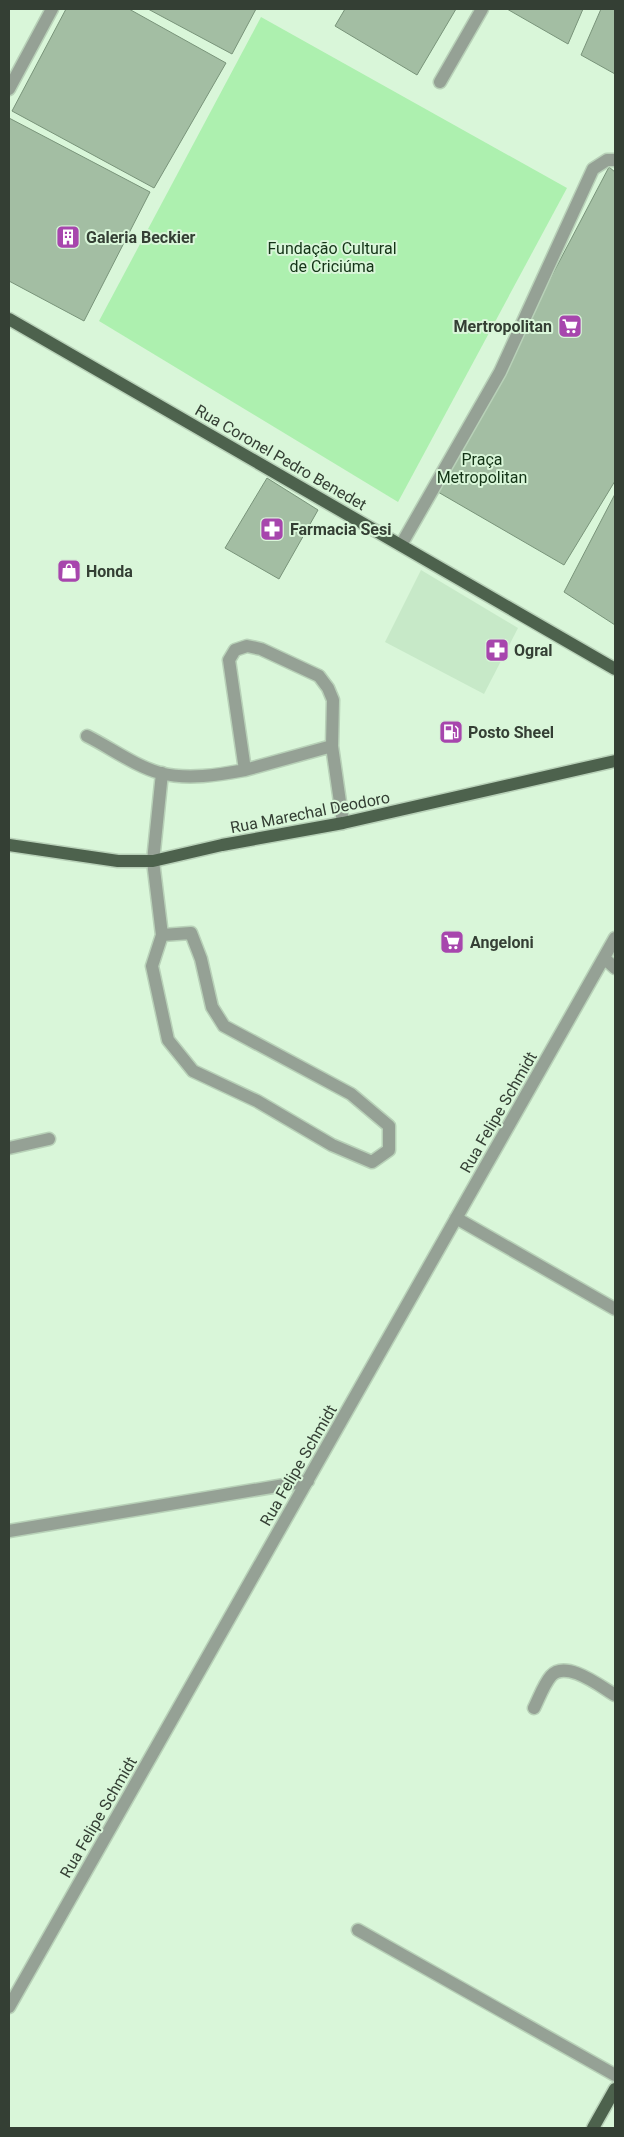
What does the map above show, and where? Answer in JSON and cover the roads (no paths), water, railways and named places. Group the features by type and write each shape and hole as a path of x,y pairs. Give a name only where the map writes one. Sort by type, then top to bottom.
{"main road":[{"name":"Rua Coronel Pedro Benedet","path":"9,319 615,669"},
{"name":"Rua Marechal Deodoro","path":"9,846 118,861 154,861 222,846 343,824 615,761"},
{"path":"593,2128 615,2090"}],"street":[{"path":"9,89 52,9"},
{"path":"440,82 482,9"},
{"path":"401,546 500,372 593,169 607,160 615,160"},
{"path":"245,770 229,660 235,650 247,646 261,649 319,676 328,688 333,700 332,746 343,824"},
{"path":"87,736 162,773 205,777 245,770 332,746"},
{"path":"162,773 154,861 162,935 152,966 168,1040 193,1071 258,1101 332,1145 372,1162 389,1150 389,1126 351,1094 224,1026 212,1006 201,959 191,933 162,935"},
{"name":"Rua Felipe Schmidt","path":"9,2008 615,938"},
{"path":"604,958 615,968"},
{"path":"9,1148 49,1140"},
{"path":"456,1218 615,1309"},
{"path":"9,1531 308,1480"},
{"path":"534,1708 551,1675 562,1670 573,1671 615,1695"},
{"path":"358,1930 615,2075"}],"place":[{"name":"Galeria Beckier","path":"68,237"},
{"name":"Mertropolitan","path":"570,326"},
{"name":"Farmacia Sesi","path":"272,529"},
{"name":"Honda","path":"69,571"},
{"name":"Ogral","path":"497,650"},
{"name":"Posto Sheel","path":"451,732"},
{"name":"Angeloni","path":"452,942"}],"park label":[{"name":"Fundação Cultural de Criciúma","path":"332,257"},
{"name":"Praça Metropolitan","path":"482,468"}]}
